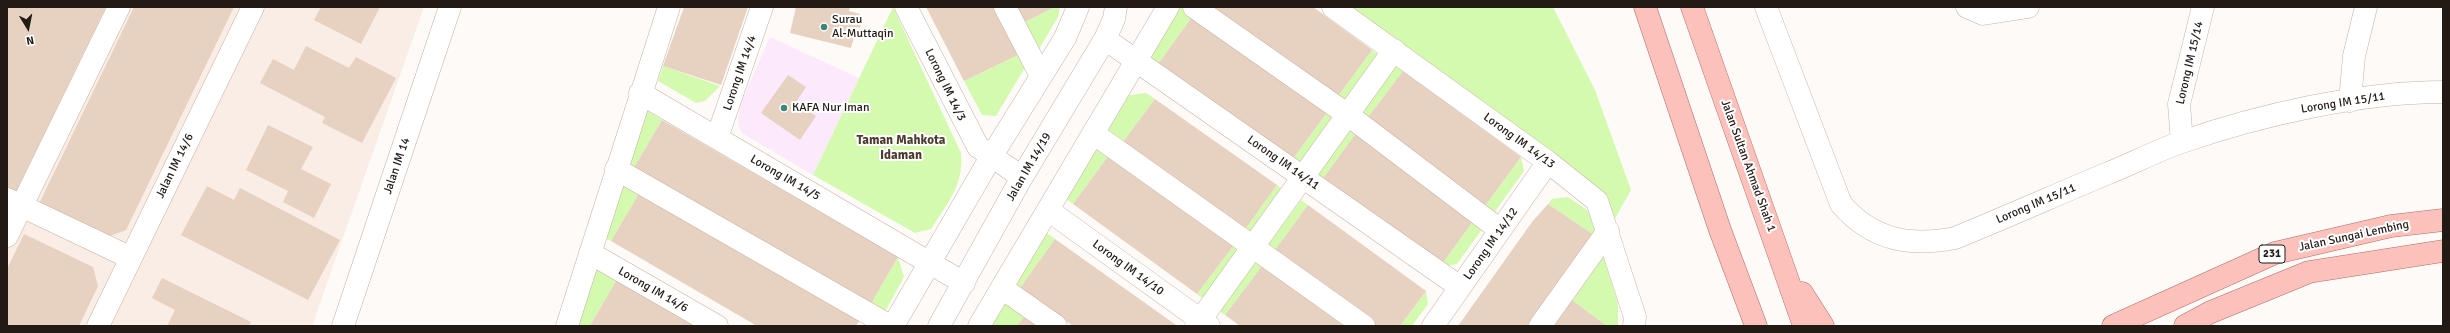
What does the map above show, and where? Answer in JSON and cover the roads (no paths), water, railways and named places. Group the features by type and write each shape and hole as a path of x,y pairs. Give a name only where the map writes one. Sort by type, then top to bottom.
{"main road":[{"path":"1645,7 1720,230 1756,326"},
{"name":"Jalan Sultan Ahmad Shah 1","path":"1692,7 1804,326"},
{"name":"Jalan Sungai Lembing","path":"2114,326 2275,253 2391,226 2443,220"},
{"path":"1771,229 1796,284 1823,326"},
{"name":"231","path":"2185,326 2211,312 2309,272 2443,251"}],"street":[{"path":"7,236 14,203 119,7"},
{"name":"Jalan IM 14/6","path":"98,326 253,7"},
{"name":"Jalan IM 14","path":"343,326 450,7"},
{"path":"567,326 640,93 669,7"},
{"name":"Lorong IM 14/4","path":"717,138 762,7"},
{"name":"Lorong IM 14/3","path":"906,7 978,147 1022,177"},
{"path":"1005,7 1041,76"},
{"path":"616,169 892,326 991,157 1065,38 1078,7"},
{"name":"Jalan IM 14/19","path":"939,326 1022,177 1105,39 1114,19 1116,7"},
{"path":"979,326 1168,7"},
{"path":"1194,7 1348,115 1500,230"},
{"name":"Lorong IM 14/13","path":"1333,7 1548,162 1597,201 1635,317 1634,326"},
{"name":"Lorong IM 15/11","path":"1766,7 1841,204 1853,218 1869,228 1910,243 1933,242 1955,238 2182,142 2263,119 2350,101 2424,92 2443,92"},
{"path":"1966,7 1983,14 2028,7"},
{"name":"Lorong IM 15/14","path":"2182,142 2179,104 2203,7"},
{"path":"2350,101 2354,56 2366,7"},
{"name":"Lorong IM 14/11","path":"1105,39 1460,287"},
{"path":"1202,324 1252,246 1394,50"},
{"name":"Lorong IM 14/5","path":"640,93 964,283"},
{"path":"1093,133 1364,326"},
{"name":"Lorong IM 14/12","path":"1433,326 1548,162"},
{"path":"14,203 131,258"},
{"name":"Lorong IM 14/10","path":"1048,210 1202,324"},
{"path":"1540,326 1608,231"},
{"name":"Lorong IM 14/6","path":"590,253 717,326"},
{"path":"1002,288 1056,326"}],"place":[{"name":"Surau Al-Muttaqin","path":"824,27"},
{"name":"KAFA Nur Iman","path":"784,108"}],"district":[{"name":"Taman Mahkota Idaman","path":"901,148"}]}
